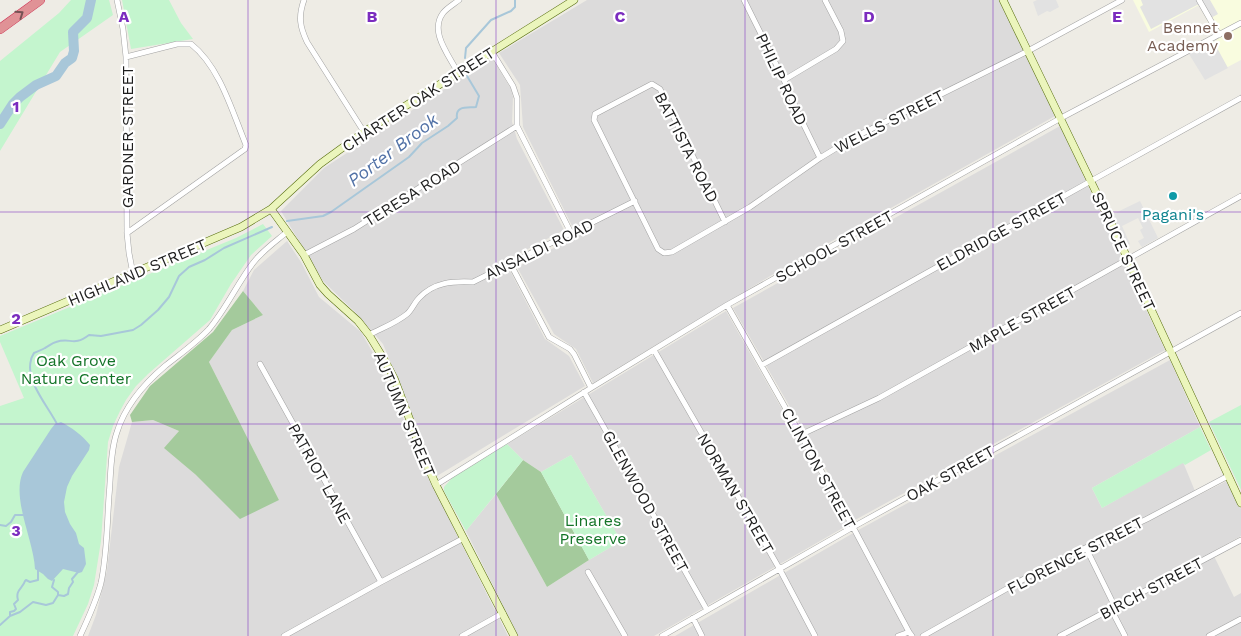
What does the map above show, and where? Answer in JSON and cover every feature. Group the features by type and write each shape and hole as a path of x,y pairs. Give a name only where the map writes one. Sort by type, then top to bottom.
{"highway":[{"path":"0,29 40,0"}],"street":[{"path":"304,0 300,14 301,28 307,42 364,132"},
{"path":"458,72 439,37 438,25 444,13 459,0"},
{"name":"CHARTER OAK STREET","path":"271,209 320,164 364,132 574,0"},
{"name":"PHILIP ROAD","path":"744,0 820,158"},
{"path":"784,80 836,49 843,42 841,31 825,0"},
{"name":"SPRUCE STREET","path":"1003,0 1091,181 1241,503"},
{"name":"WELLS STREET","path":"664,253 672,252 750,207 852,138 1028,51 1122,0"},
{"path":"1199,0 1218,34"},
{"name":"GARDNER STREET","path":"117,3 122,21 126,57 127,233 128,253 133,274"},
{"name":"SCHOOL STREET","path":"436,485 727,305 1061,118 1241,22"},
{"path":"126,57 177,44 191,44 205,58 221,82 246,145 245,149 127,233"},
{"path":"492,52 513,86 517,98 517,126 571,233"},
{"name":"BATTISTA ROAD","path":"664,253 658,249 594,120 595,114 652,84 660,89 725,222"},
{"name":"ELDRIDGE STREET","path":"762,365 1241,98"},
{"name":"TERESA ROAD","path":"304,256 354,229 517,126"},
{"name":"MAPLE STREET","path":"800,435 879,398 1241,196"},
{"name":"ANSALDI ROAD","path":"369,334 410,312 418,299 426,291 445,282 473,282 635,201"},
{"name":"AUTUMN STREET","path":"271,209 304,256 320,285 358,321 369,334 385,361 394,378 436,485 514,636"},
{"name":"HIGHLAND STREET","path":"0,330 242,227 271,209"},
{"path":"80,636 90,616 101,582 106,549 113,451 116,433 124,416 135,398 147,384 207,331 218,318 254,261 286,232"},
{"path":"510,262 548,337 570,349 591,388"},
{"name":"CLINTON STREET","path":"727,305 853,527 910,634"},
{"name":"OAK STREET","path":"662,636 779,568 1241,314"},
{"name":"NORMAN STREET","path":"654,350 779,568 815,636"},
{"name":"PATRIOT LANE","path":"260,364 380,582"},
{"name":"GLENWOOD STREET","path":"584,392 707,610"},
{"name":"FLORENCE STREET","path":"924,636 1047,566 1147,519 1228,476"},
{"path":"284,636 380,582 464,538"},
{"name":"BIRCH STREET","path":"1060,636 1241,540"},
{"path":"1086,548 1125,636"},
{"path":"588,572 625,636"},
{"path":"462,636 503,613"},
{"path":"693,618 702,636"},
{"path":"1213,635 1241,619"},
{"path":"898,636 910,634"}],"shaded area":[{"path":"587,0 999,0 1055,116 782,269 593,383 576,349 554,334 517,267 577,236 523,127 520,85 499,53"},
{"path":"1037,0 1056,0 1059,7 1038,16 1033,2"},
{"name":"Bennet Academy","path":"1133,0 1241,0 1241,60 1205,79 1192,54 1217,40 1199,5 1149,32"},
{"path":"1141,0 1210,0 1218,14 1209,19 1201,5 1197,5 1151,29 1140,7 1143,5"},
{"path":"1210,42 1216,46 1228,68 1205,80 1189,54"},
{"path":"492,58 511,89 513,97 512,122 517,139 564,230 505,261 545,339 569,356 585,386 437,476 383,344 355,312 323,281 281,211 324,168"},
{"path":"1060,126 1165,350 855,520 733,308"},
{"path":"1140,201 1158,238 1141,246 1138,241 1144,238 1140,230 1143,228 1138,218 1122,226 1130,244 1126,246 1111,215"},
{"path":"287,241 301,262 319,297 361,332 373,353 457,535 508,636 88,636 96,615 107,570 119,467 132,422 153,420 179,431 165,448 196,475 279,500 209,362 232,330 263,315 243,291 254,270"},
{"path":"726,311 848,525 654,636 518,636 466,531 496,494 547,587 621,541 571,455 541,472 523,460 507,444"},
{"path":"1170,360 1200,427 1092,488 1102,508 1183,462 1197,496 1227,481 1241,509 1241,536 1212,552 1234,597 1241,593 1241,636 675,636 862,528"}],"green space":[{"path":"71,0 109,0 113,15 60,52 0,151 0,61 59,13"},
{"path":"122,0 169,0 181,23 193,39 131,49"},
{"name":"Oak Grove Nature Center","path":"263,224 272,236 251,255 210,320 136,386 126,400 113,426 108,442 101,541 94,585 88,604 73,636 0,636 0,406 24,398 0,342 0,336 236,238"},
{"path":"243,291 263,315 232,330 209,362 279,500 240,519 196,475 164,448 179,431 153,420 132,422 130,415 150,386 213,332"},
{"path":"1241,405 1241,490 1209,422"},
{"path":"1200,427 1211,450 1185,465 1183,463 1102,508 1092,488"},
{"path":"507,444 523,460 466,531 444,491 444,487 453,477"},
{"name":"Linares Preserve","path":"571,455 621,541 589,560 541,472"},
{"path":"523,460 541,472 589,560 547,587 496,494"}],"water":[{"path":"61,422 77,432 90,445 89,450 72,476 67,487 64,502 65,512 70,524 76,533 79,544 84,548 86,564 82,572 79,573 63,569 52,581 35,569 21,507 20,482 23,472 51,429 55,424"}],"waterway":[{"path":"0,124 20,97 36,85 56,76 65,63 72,58 74,51 73,32 87,18 91,0"},
{"name":"Porter Brook","path":"465,58 466,48 491,20 511,11 515,7 515,0"},
{"name":"Porter Brook","path":"287,221 323,216 331,212 409,157 422,143 448,126 457,118 460,109 476,107 479,96 467,76"},
{"name":"Porter Brook","path":"57,424 38,393 31,376 31,359 34,353 53,343 65,340 75,341 84,339 89,335 101,336 133,330 158,310 169,297 179,276 189,267 224,248 272,227"},
{"path":"0,525 6,526 15,515 24,515"},
{"path":"10,616 10,612 16,609 14,604 18,600 17,597 20,589 26,580 30,582 38,580 38,570"},
{"path":"58,595 64,596 68,594 73,582 72,579 78,572"},
{"path":"0,625 10,616 20,612 33,602 46,605 53,603 58,595 58,592 52,587 54,580"}],"place":[{"name":"Bennet Academy","path":"1228,36"},
{"name":"Pagani's","path":"1173,196"}]}
